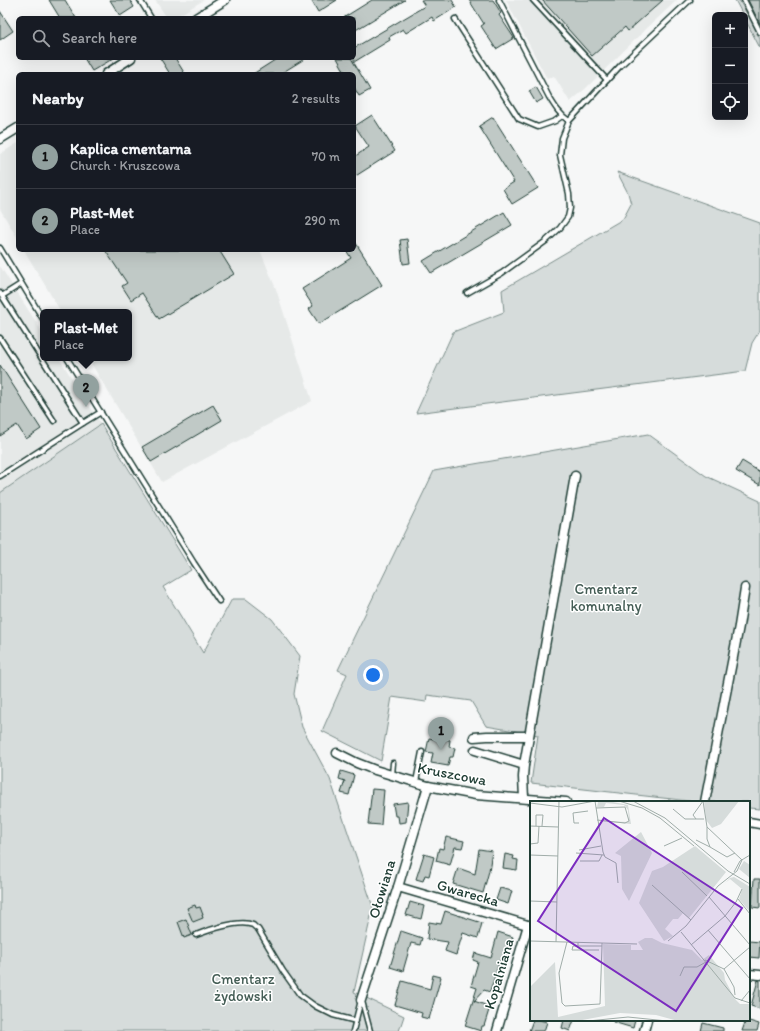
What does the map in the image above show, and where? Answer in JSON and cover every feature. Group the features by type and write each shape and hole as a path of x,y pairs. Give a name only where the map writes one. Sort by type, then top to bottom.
{"street":[{"path":"199,16 225,0"},
{"path":"109,72 129,60"},
{"path":"0,140 16,129"},
{"path":"524,798 524,765 575,476"},
{"path":"705,801 745,588"},
{"path":"474,737 529,736"},
{"path":"475,750 524,765"},
{"name":"Kruszcowa","path":"337,753 356,763 375,770 428,786 476,795 556,801"},
{"name":"Ołowiana","path":"362,1000 428,786"},
{"path":"750,822 760,824"},
{"name":"Gwarecka","path":"398,887 530,926"},
{"name":"Kopalniana","path":"497,1031 530,926"},
{"path":"644,1031 647,1021"}],"lane":[{"path":"140,0 150,16"},
{"path":"499,0 549,97 562,116 569,121"},
{"path":"533,0 607,80"},
{"path":"467,293 502,273 546,241 560,228 568,217 570,208 569,194 560,155 562,138 569,121 621,65 690,0"},
{"path":"744,0 760,32"},
{"path":"455,19 519,118 538,127 555,121 562,116"},
{"path":"0,248 40,314"},
{"path":"22,284 1,295 40,356"},
{"path":"0,338 54,420"},
{"path":"43,361 83,424"},
{"path":"69,361 219,601"},
{"path":"0,476 101,412"},
{"path":"416,783 422,752"},
{"path":"392,775 393,763"},
{"path":"196,936 209,930 230,924 244,923 253,925 258,929 283,971 300,995 333,1015 356,1021"},
{"path":"353,1031 362,1000"},
{"path":"362,1000 370,1031"}],"shaded area":[{"path":"155,0 204,0 177,16 166,16"},
{"path":"506,0 677,0 570,102 554,76 547,79"},
{"path":"735,0 760,0 760,48 748,25 748,12 741,12"},
{"path":"16,144 16,236 0,209 0,154"},
{"path":"25,252 261,252 276,289 312,401 162,482 90,361 132,361 132,309 59,309"},
{"path":"0,266 40,328 40,361 61,361 101,424 0,493"}],"green space":[{"path":"735,0 739,0 746,12 741,12"},
{"path":"748,15 760,39 760,48 748,25"},
{"path":"617,172 760,223 760,330 752,343 745,371 416,413 453,332 504,312 502,290 623,219 631,204 628,193"},
{"name":"Cmentarz żydowski","path":"101,424 191,570 163,587 203,653 232,599 246,599 272,619 300,656 294,694 302,727 330,779 373,907 354,992 404,1016 399,1031 0,1031 0,493"},
{"name":"Cmentarz komunalny","path":"648,434 706,476 760,501 760,809 750,808 750,801 689,801 531,783 538,735 486,726 471,701 427,695 426,702 392,697 381,761 322,731 347,674 338,670 434,471"}],"building":[{"path":"49,0 65,0 75,16 59,16"},
{"path":"110,0 130,0 134,7 120,16"},
{"path":"311,0 337,0 318,12"},
{"path":"372,0 405,0 356,30 356,16 346,16"},
{"path":"421,0 452,0 456,7 434,21 432,17 406,33 403,29 389,37 390,40 354,62 354,60 356,60 356,47 425,6"},
{"path":"469,0 493,0 501,13 499,15 514,38 496,49 481,26 484,24"},
{"path":"542,0 663,0 628,31 625,27 592,56"},
{"path":"748,0 760,0 760,24"},
{"path":"0,11 13,31 0,40"},
{"path":"85,60 111,60 92,71"},
{"path":"161,60 176,60 184,72 169,72"},
{"path":"275,60 303,60 283,72 256,72"},
{"path":"338,60 352,60 370,90 359,96 356,91 356,72 345,72"},
{"path":"536,87 543,99 536,103 529,91"},
{"path":"372,115 395,151 356,176 356,156 369,147 356,125"},
{"path":"493,117 538,188 512,204 503,189 514,182 479,126"},
{"path":"504,212 512,225 431,273 423,261"},
{"path":"407,239 410,263 403,264 400,240"},
{"path":"356,243 382,285 319,324 309,309 313,306 302,289 351,258 347,252 356,252"},
{"path":"106,252 220,252 234,274 159,319 142,293 131,300 122,286 127,283"},
{"path":"0,365 41,429 26,439 17,425 0,436"},
{"path":"213,405 222,420 151,462 142,447"},
{"path":"742,461 760,472 760,485 736,471"},
{"path":"429,738 450,740 449,747 455,748 453,757 450,757 448,766 431,763 433,753 426,752"},
{"path":"341,771 354,775 349,795 341,793 345,781 339,779"},
{"path":"372,789 384,790 381,825 368,824"},
{"path":"408,802 406,822 399,823 398,816 395,816 393,804"},
{"path":"446,837 464,841 462,848 455,847 450,865 436,861 439,848 443,849"},
{"path":"479,849 492,851 489,871 483,893 453,884 458,868 475,874"},
{"path":"424,854 434,857 429,876 425,875 423,881 416,879"},
{"path":"505,854 514,856 513,859 518,860 517,870 503,868"},
{"path":"754,879 760,879 760,908 752,907"},
{"path":"500,888 512,891 508,904 496,900"},
{"path":"410,902 424,906 421,919 406,915"},
{"path":"195,905 196,908 200,907 203,918 193,922 187,908"},
{"path":"445,911 482,923 478,938 463,933 456,955 445,951 448,942 427,939 429,922 441,924"},
{"path":"186,919 192,935 184,938 178,922"},
{"path":"401,931 422,938 420,945 411,943 403,971 390,967"},
{"path":"498,932 513,937 506,961 500,960 490,992 484,990 474,1001 488,1006 487,1010 489,1010 481,1031 465,1026 477,988 471,986 478,962 473,960 475,953 491,958"},
{"path":"750,941 760,942 759,958 750,957"},
{"path":"433,975 441,977 429,1019 421,1017 422,1013 395,1005 402,981 430,989"},
{"path":"758,980 760,981 760,1009 751,1006"},
{"path":"533,1021 547,1022 544,1031 529,1031"},
{"path":"564,1021 574,1021 570,1031 562,1028"},
{"path":"613,1021 635,1021 633,1028"},
{"path":"746,1021 759,1024 757,1031 742,1031"},
{"path":"703,1023 723,1028 723,1031 701,1031"}],"place":[{"name":"Plast-Met","path":"86,407"},
{"name":"Kaplica cmentarna","path":"441,750"}]}
